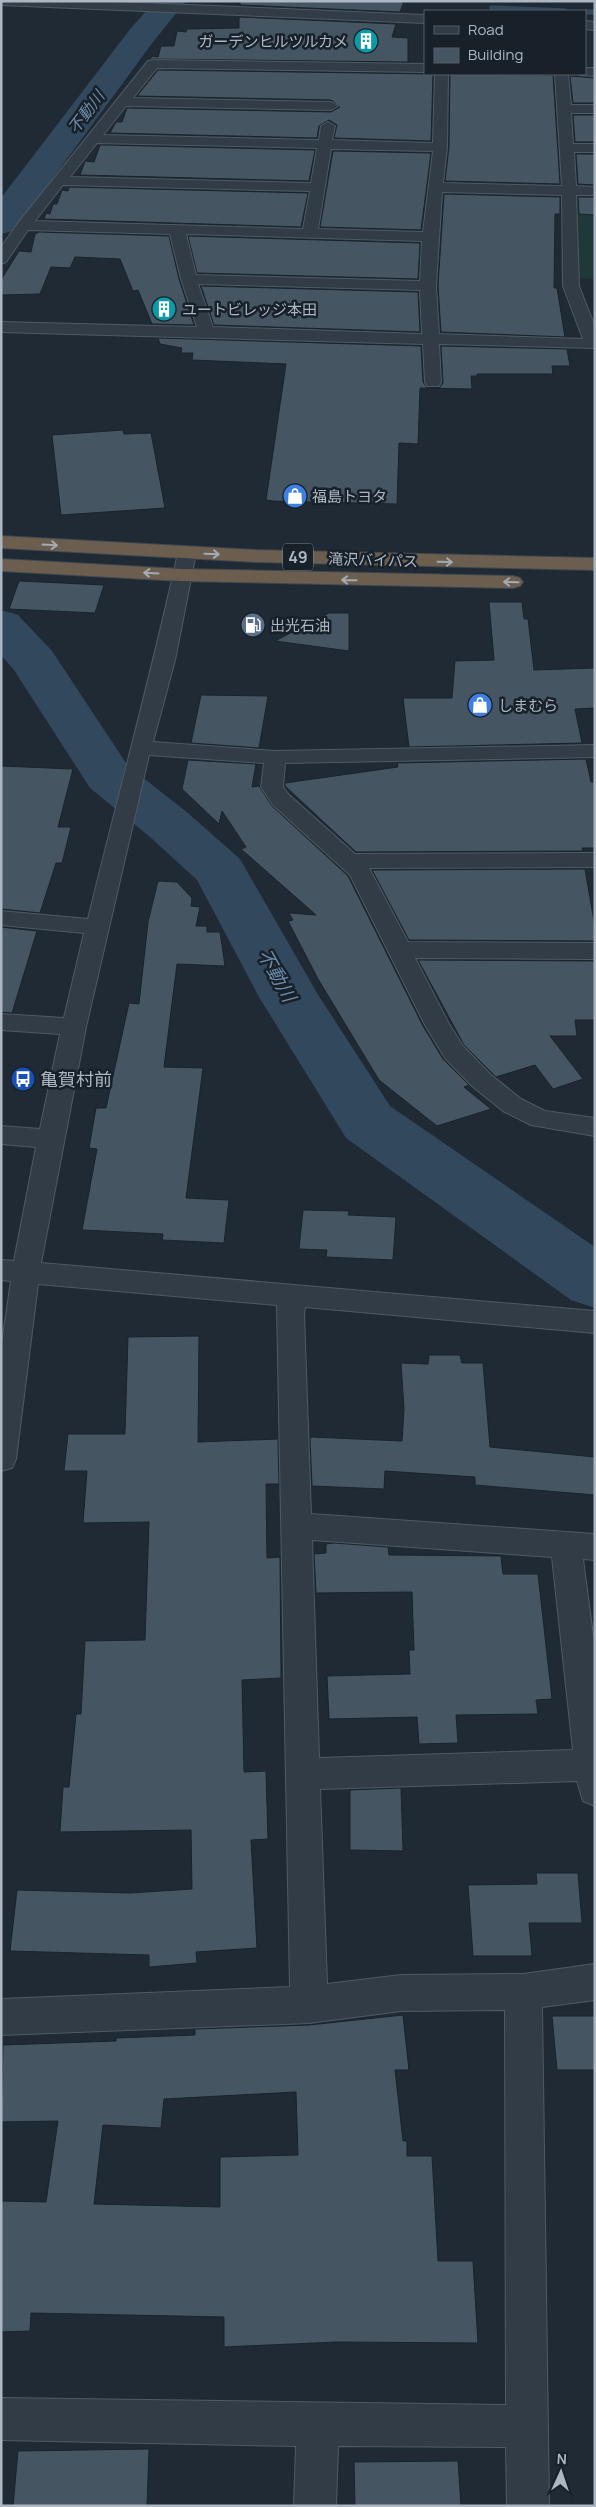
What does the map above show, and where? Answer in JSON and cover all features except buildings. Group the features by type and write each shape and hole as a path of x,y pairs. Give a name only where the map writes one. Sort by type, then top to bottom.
{"highway":[{"name":"滝沢バイパス","path":"3,541 186,553 406,561 595,564"},
{"name":"滝沢バイパス","path":"1,565 181,575 527,582"}],"street":[{"path":"1,1 142,5 183,9 424,19"},
{"path":"1,259 24,225 153,64 338,72 424,68"},
{"path":"433,382 428,286 430,237 440,147 442,75"},
{"path":"1,328 431,337 594,344 571,286 568,265 571,236 570,190 562,75"},
{"path":"124,102 332,101 310,233"},
{"path":"565,109 595,109"},
{"path":"93,139 440,147"},
{"path":"567,148 595,148"},
{"path":"60,181 318,187"},
{"path":"435,187 595,191"},
{"path":"24,225 430,237"},
{"path":"177,230 189,278 207,332"},
{"path":"189,278 428,286"},
{"path":"1,1458 14,1271 51,1139 74,1027 138,754 165,660 186,553"},
{"path":"138,754 275,756 595,751"},
{"path":"275,756 272,787 281,800 360,871 454,1052 481,1080 512,1105 540,1119 595,1127"},
{"path":"349,861 595,860"},
{"path":"1,918 98,927"},
{"path":"400,950 595,951"},
{"path":"1,1022 74,1027"},
{"path":"1,1135 51,1139"},
{"path":"14,1271 585,1322"},
{"path":"292,1296 290,1315 295,1526 309,2005"},
{"path":"295,1526 581,1546 593,1778 302,1774"},
{"path":"1,2017 309,2005 401,1993 523,1992 595,1982"},
{"path":"523,1992 528,2506"},
{"path":"1,2419 318,2425 528,2426"},
{"path":"315,2506 318,2425"}],"green space":[{"path":"575,193 595,193 595,279 575,278"}],"waterway":[{"name":"不動川","path":"1,223 142,35 171,1"},
{"path":"492,8 540,10"},
{"path":"586,12 595,12"},
{"name":"不動川","path":"1,625 34,662 109,777 169,825 220,871 289,997 368,1122 595,1282"}],"place":[{"name":"ガーデンヒルツルカメ","path":"366,41"},
{"name":"ユートビレッジ本田","path":"164,309"},
{"name":"福島トヨタ","path":"295,496"},
{"name":"出光石油","path":"253,625"},
{"name":"しまむら","path":"480,705"},
{"name":"亀賀村前","path":"23,1079"}]}
